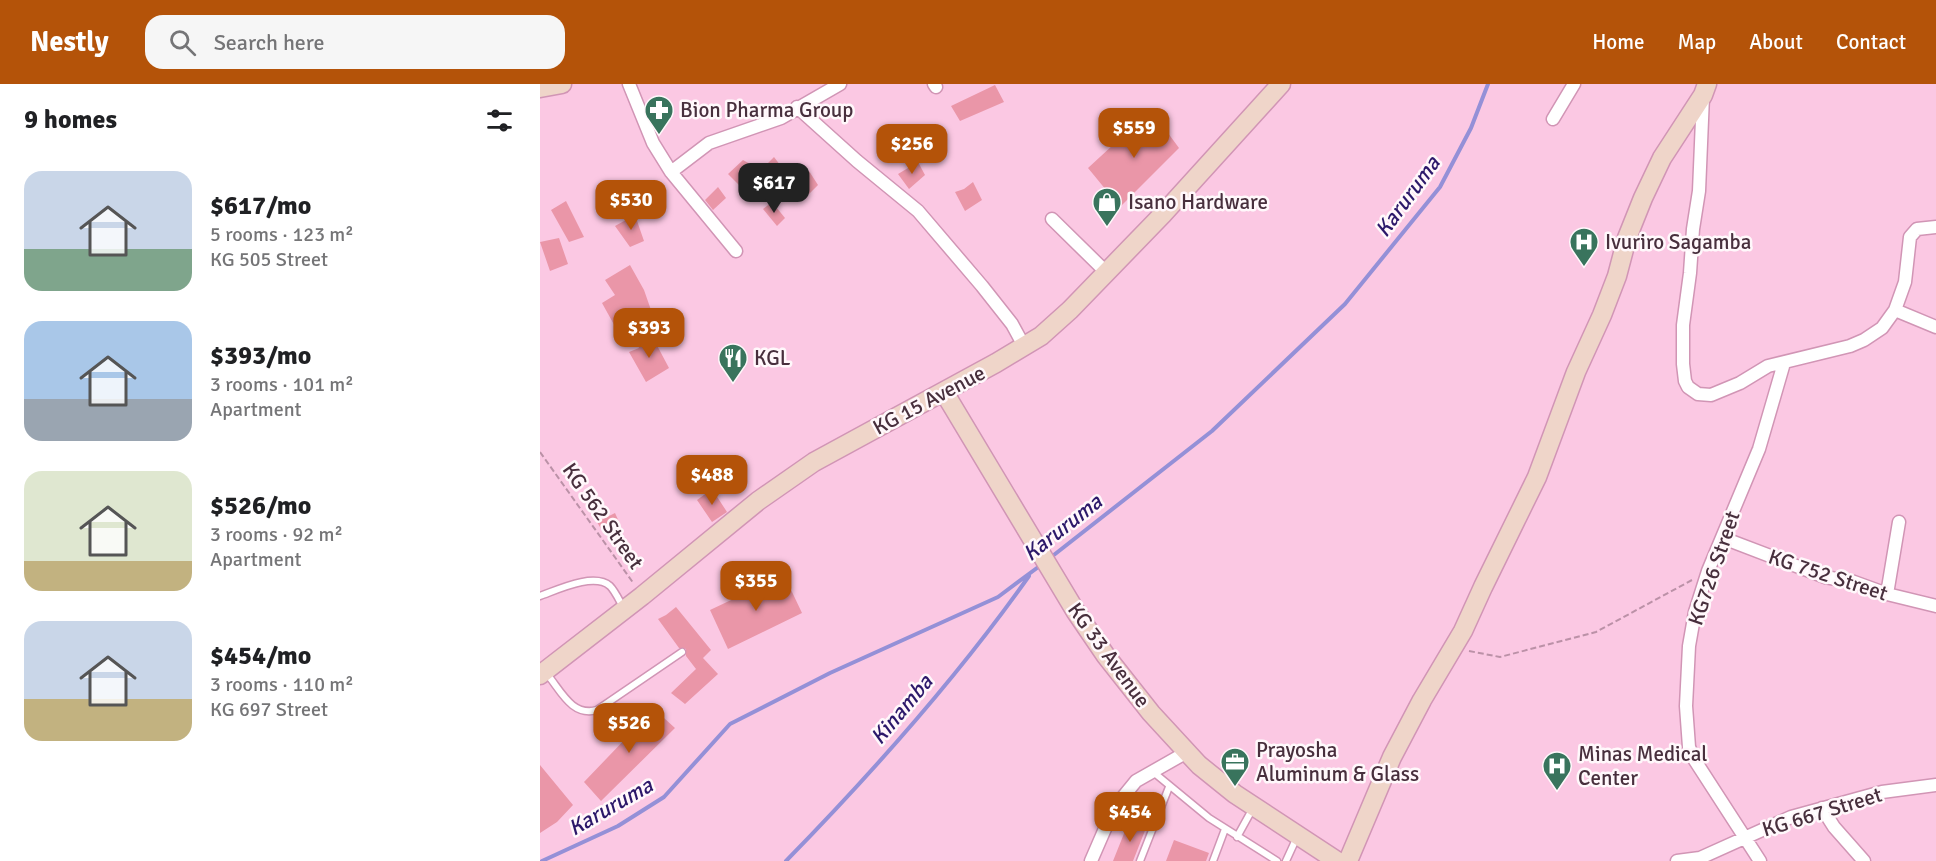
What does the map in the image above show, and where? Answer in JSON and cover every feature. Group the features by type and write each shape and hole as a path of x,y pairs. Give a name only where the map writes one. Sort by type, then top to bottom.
{"main road":[{"name":"KG 15 Avenue","path":"542,673 625,610 758,501 814,462 944,392 1041,336 1107,273 1281,84"},
{"path":"1348,861 1392,757 1463,631 1537,477 1576,372 1617,276 1627,238 1643,198 1662,158 1705,89"},
{"name":"KG 33 Avenue","path":"944,392 1076,612 1135,693 1199,765 1253,807 1337,861"}],"street":[{"path":"629,84 653,143 671,172 736,251"},
{"path":"671,172 709,143 772,121 840,84"},
{"path":"1553,119 1574,84"},
{"path":"1705,89 1699,191 1683,325 1685,381 1698,394 1711,395 1740,383 1768,366 1864,340 1882,327 1895,310 1905,282 1910,237 1917,229 1936,226"},
{"path":"797,107 918,211 989,294 1012,324 1024,346"},
{"path":"1053,219 1107,273"},
{"path":"1895,310 1936,327"},
{"name":"KG726 Street","path":"1760,861 1694,759 1689,747 1686,706 1691,630 1697,605 1708,571 1759,449 1784,363"},
{"path":"1887,594 1899,522"},
{"name":"KG 752 Street","path":"1723,538 1825,577 1854,582 1887,594 1936,606"},
{"path":"1091,861 1114,808 1136,781 1187,752"},
{"name":"KG 667 Street","path":"1677,861 1700,858 1791,817 1882,792 1936,785"},
{"path":"1822,808 1834,827 1864,861"}],"lane":[{"path":"540,596 590,580 602,581 611,586 625,610"},
{"path":"542,673 576,710 587,713 597,710 682,652"},
{"path":"1152,771 1169,787 1225,829 1277,861"},
{"path":"1140,861 1169,787"},
{"path":"1237,837 1253,807"},
{"path":"1213,861 1225,829"},
{"path":"1286,861 1298,836"}],"path":[{"name":"KG 562 Street","path":"540,452 642,596"},
{"path":"1453,648 1500,657 1596,632 1708,571"}],"building":[{"path":"995,85 1004,102 960,121 951,106"},
{"path":"1151,110 1179,148 1120,207 1088,168"},
{"path":"774,157 793,182 779,191 762,169"},
{"path":"743,160 750,164 756,177 742,188 728,174"},
{"path":"918,162 925,175 909,189 898,174"},
{"path":"809,171 818,185 809,194 797,182"},
{"path":"973,182 982,200 965,211 955,192"},
{"path":"718,187 726,198 713,210 705,200"},
{"path":"566,201 584,237 569,242 551,210"},
{"path":"772,202 785,218 777,226 763,209"},
{"path":"635,215 644,241 630,247 615,226"},
{"path":"559,238 568,264 550,271 540,242"},
{"path":"630,265 644,290 651,310 627,322 617,330 602,303 615,295 605,280"},
{"path":"652,336 669,368 646,382 629,352 639,348 638,345"},
{"path":"712,489 727,512 712,522 697,500"},
{"path":"615,513 620,524 604,534 597,522"},
{"path":"784,575 802,613 728,649 710,610"},
{"path":"676,607 711,650 703,658 718,674 685,704 671,693 696,669 686,656 686,649 679,648 658,619"},
{"path":"654,709 675,728 601,801 584,782"},
{"path":"540,765 573,805 557,822 540,833"},
{"path":"1129,821 1146,828 1133,861 1113,861"},
{"path":"1174,840 1209,853 1206,861 1166,861"}],"waterway":[{"name":"Karuruma","path":"1050,558 1212,431 1345,304 1440,187 1471,128 1488,84"},
{"name":"Karuruma","path":"542,861 618,826 664,797 730,724 830,673 998,597 1041,565"},
{"name":"Kinamba","path":"786,861 851,793 943,688 1029,576"}],"place":[{"name":"Bion Pharma Group","path":"659,136"},
{"name":"Isano Hardware","path":"1107,228"},
{"name":"Ivuriro Sagamba","path":"1584,268"},
{"name":"KGL","path":"733,384"},
{"name":"Prayosha Aluminum & Glass","path":"1235,788"},
{"name":"Minas Medical Center","path":"1557,792"}]}
